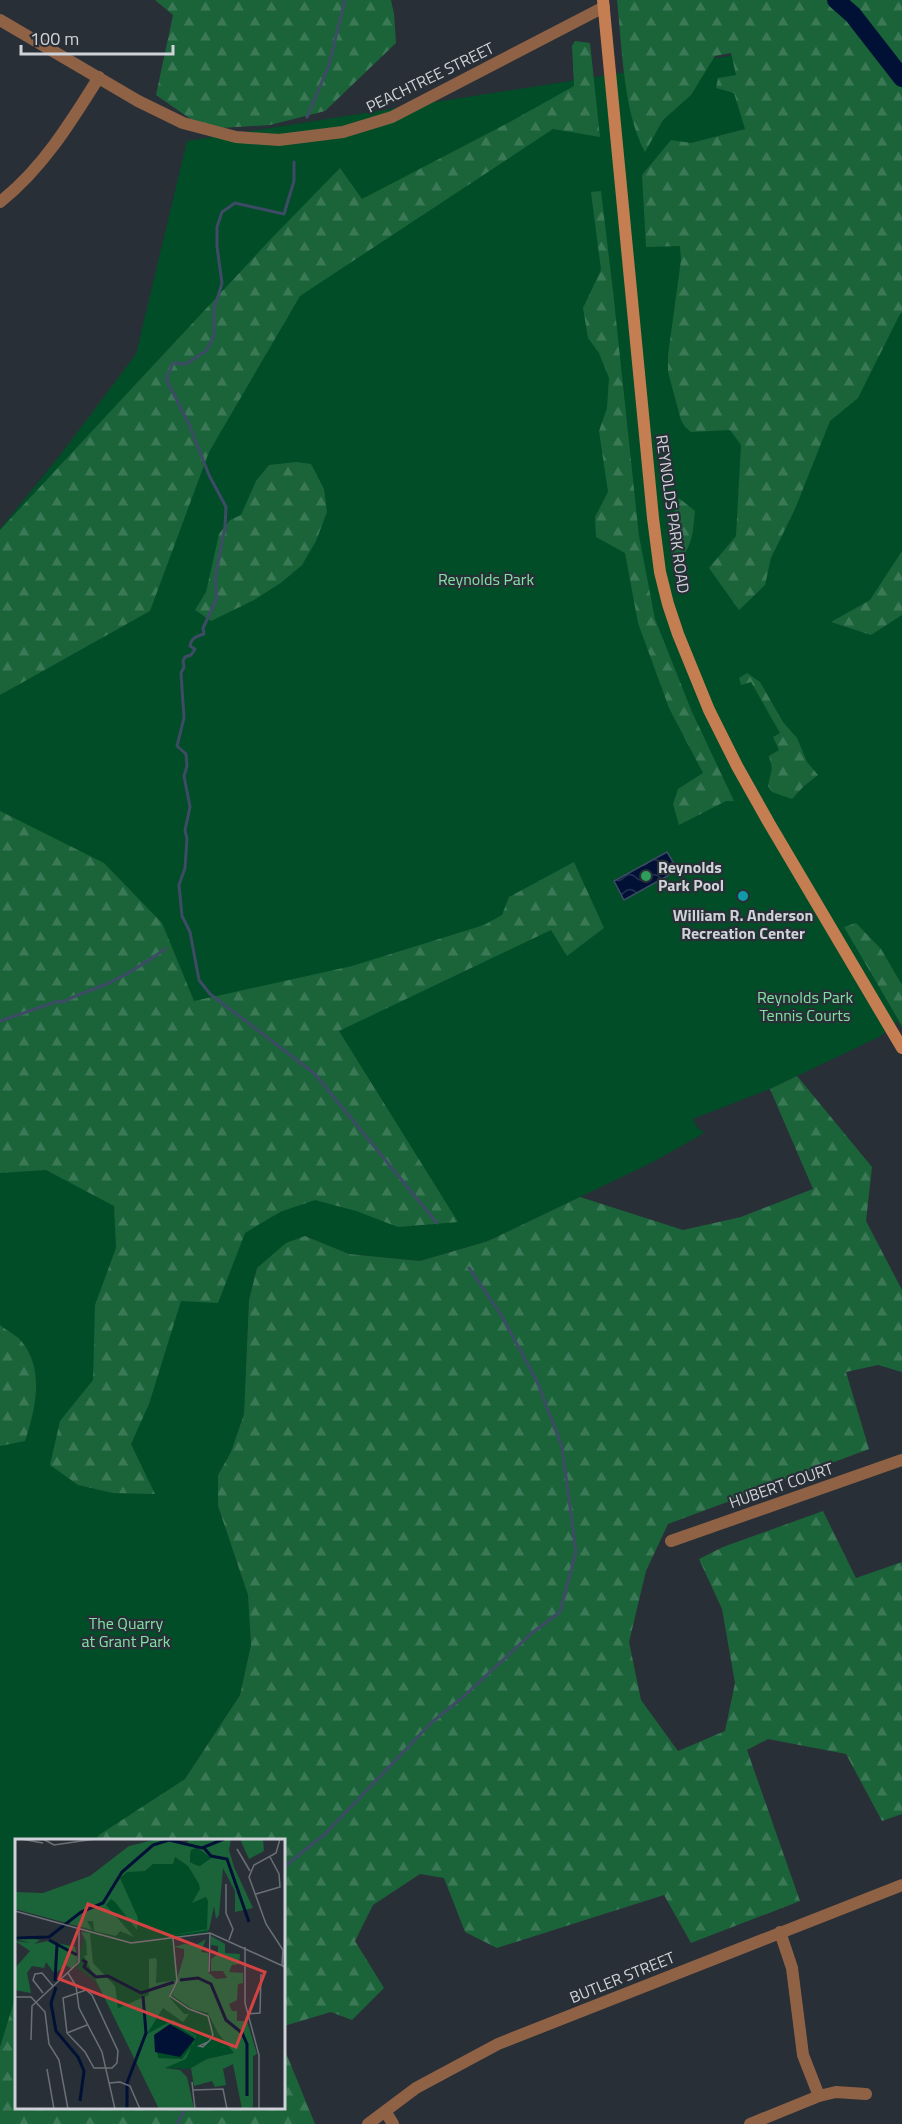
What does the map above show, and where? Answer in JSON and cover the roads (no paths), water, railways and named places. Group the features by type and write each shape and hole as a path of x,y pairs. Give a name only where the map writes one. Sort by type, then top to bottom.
{"main road":[{"name":"REYNOLDS PARK ROAD","path":"603,3 653,519 660,572 668,604 692,670 737,766 902,1048"}],"street":[{"name":"PEACHTREE STREET","path":"0,20 159,112 183,123 212,132 254,140 295,140 371,125 392,117 603,3"},
{"path":"0,202 28,177 46,155 74,118 99,77"},
{"name":"HUBERT COURT","path":"670,1541 902,1460"},
{"name":"BUTLER STREET","path":"368,2124 416,2088 498,2044 902,1885"},
{"path":"780,1932 792,1968 803,2055 819,2096"},
{"path":"750,2124 819,2096 836,2092 866,2094"},
{"path":"385,2111 393,2124"}],"water":[{"name":"Reynolds Park Pool","path":"667,852 678,870 624,900 614,881"}],"waterway":[{"path":"307,117 329,65 345,0"},
{"path":"836,0 853,15 902,78"},
{"path":"294,162 294,181 284,214 235,203 222,212 217,227 222,283 214,310 214,336 206,351 186,364 173,363 166,379 189,424 209,475 226,507 225,527 215,579 217,598 203,628 204,634 192,641 190,646 195,649 191,655 185,657 181,673 184,718 177,746 186,754 187,766 184,776 190,807 185,830 187,839 185,868 179,885 182,916 190,932 199,980 210,994 314,1073 437,1223"},
{"path":"0,1021 59,1001 63,1002 108,983 165,949"},
{"path":"285,1866 325,1834 432,1722 462,1698 532,1633 560,1612 576,1552 562,1447 537,1381 500,1313 469,1268"},
{"path":"177,2124 184,2109"}],"place":[{"name":"Reynolds Park Pool","path":"646,876"},
{"name":"William R. Anderson Recreation Center","path":"743,896"}],"park label":[{"name":"Reynolds Park","path":"486,579"},
{"name":"Reynolds Park Tennis Courts","path":"805,1006"},
{"name":"The Quarry at Grant Park","path":"126,1632"}]}
